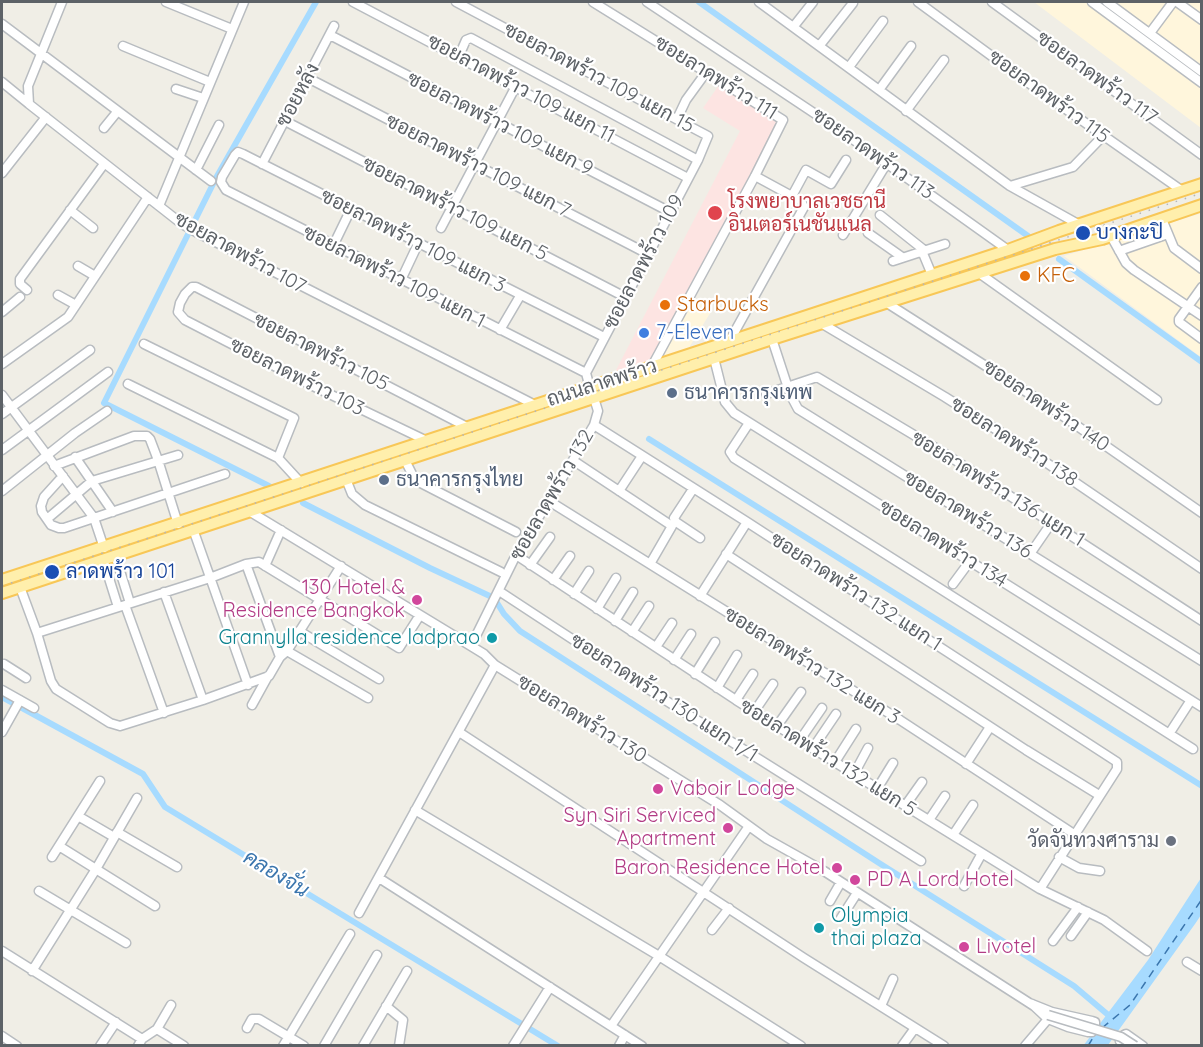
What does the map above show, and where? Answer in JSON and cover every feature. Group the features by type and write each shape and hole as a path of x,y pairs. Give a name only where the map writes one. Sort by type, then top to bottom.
{"main road":[{"name":"ถนนลาดพร้าว","path":"429,446 467,427 535,405 592,393 651,368 1202,184"},
{"path":"1014,248 1156,213 1202,189"},
{"path":"1055,249 1202,199"},
{"name":"ถนนลาดพร้าว","path":"2,593 178,524 301,483 429,446 592,393 714,358 1055,249 1112,236 1156,213 1202,206"},
{"name":"ถนนลาดพร้าว","path":"2,580 104,553 115,555 405,460 416,450"}],"street":[{"path":"30,104 28,86 62,2"},
{"path":"166,2 232,29"},
{"path":"159,206 244,2"},
{"name":"ซอยลาดพร้าว 109 แยก 11","path":"353,2 688,178"},
{"name":"ซอยลาดพร้าว 109 แยก 15","path":"456,2 677,118 708,138"},
{"name":"ซอยลาดพร้าว 111","path":"593,2 782,118 784,123 651,368"},
{"name":"ซอยลาดพร้าว 113","path":"647,2 1014,248"},
{"path":"794,26 813,2"},
{"name":"ซอยลาดพร้าว 115","path":"918,2 1181,190"},
{"name":"ซอยลาดพร้าว 117","path":"992,2 1202,155"},
{"path":"1092,2 1202,83"},
{"path":"1107,2 1202,72"},
{"path":"1150,33 1175,2 1202,20"},
{"path":"764,3 906,111 1010,186 1078,224"},
{"path":"820,45 853,3"},
{"path":"849,67 883,21"},
{"path":"2,24 211,181"},
{"name":"ซอยหลัง","path":"262,164 334,26"},
{"name":"ซอยลาดพร้าว 109 แยก 9","path":"330,35 670,212"},
{"path":"459,56 466,40 471,38 698,160"},
{"path":"123,46 210,82"},
{"path":"879,90 911,46"},
{"path":"906,111 944,60"},
{"name":"ซอยลาดพร้าว 109 แยก 7","path":"308,78 648,254"},
{"path":"677,118 686,100 702,78"},
{"name":"ซอยลาดพร้าว 107","path":"2,82 182,224 535,405"},
{"path":"441,228 516,86"},
{"path":"176,89 203,98"},
{"path":"105,128 117,112"},
{"path":"2,173 46,117"},
{"name":"ซอยลาดพร้าว 109 แยก 5","path":"285,121 625,297"},
{"path":"196,170 219,125"},
{"path":"1010,186 1073,167 1103,136"},
{"name":"ซอยลาดพร้าว 109","path":"586,373 708,138"},
{"name":"ซอยลาดพร้าว 109 แยก 3","path":"227,168 238,152 604,337"},
{"path":"792,196 806,170 831,184 846,160"},
{"path":"843,235 887,163"},
{"path":"27,290 20,284 20,279 104,164"},
{"name":"ซอยลาดพร้าว 109 แยก 1","path":"227,168 221,182 226,190 586,373"},
{"path":"729,342 804,207 801,201 756,177"},
{"path":"2,364 64,321 148,197"},
{"path":"333,246 351,209"},
{"path":"70,210 93,228"},
{"path":"1055,213 1055,232"},
{"path":"1156,213 1178,253 1202,270"},
{"path":"880,214 923,250 932,275"},
{"path":"867,232 902,257"},
{"path":"1119,251 1168,234"},
{"path":"1112,236 1126,262 1134,270 1202,316"},
{"path":"401,280 418,244"},
{"path":"893,261 945,244"},
{"path":"78,266 95,276"},
{"path":"980,273 1157,400"},
{"name":"ซอยลาดพร้าว 105","path":"180,303 189,290 196,287 467,427"},
{"path":"1201,289 1180,316 1179,322 1202,339"},
{"path":"58,295 75,305"},
{"path":"500,330 520,296"},
{"path":"2,312 20,297"},
{"name":"ซอยลาดพร้าว 103","path":"180,303 178,312 185,320 429,446"},
{"name":"ซอยลาดพร้าว 140","path":"887,303 1050,407 1202,513"},
{"name":"ซอยลาดพร้าว 138","path":"821,323 1019,444 1202,569"},
{"name":"ซอยลาดพร้าว 136","path":"772,339 798,409 1202,661"},
{"path":"144,344 294,418 278,458"},
{"path":"2,414 90,350"},
{"name":"ซอยลาดพร้าว 134","path":"714,358 725,402 729,408 749,423 1202,707"},
{"path":"2,450 108,372"},
{"path":"586,373 592,393"},
{"name":"ซอยลาดพร้าว 136 แยก 1","path":"766,394 817,377 944,453 1202,621"},
{"path":"128,384 278,458 301,483"},
{"name":"ซอยลาดพร้าว 132","path":"471,646 516,555 594,425 598,411 592,393"},
{"path":"2,395 94,518 104,553 164,713"},
{"path":"2,491 75,433 107,411"},
{"path":"749,423 730,452 734,458 1193,749"},
{"name":"ซอยลาดพร้าว 132 แยก 1","path":"594,425 1117,762 1117,770 1099,795"},
{"path":"54,466 142,434 150,439 178,524"},
{"path":"47,519 92,481 178,454"},
{"path":"620,491 642,456"},
{"path":"75,457 113,512"},
{"path":"405,460 415,480 516,532"},
{"path":"574,461 672,526 650,564"},
{"path":"63,476 42,501 42,512 54,527 64,528 225,474"},
{"path":"346,479 352,494 365,505 501,572"},
{"path":"693,489 674,518 676,522 700,538"},
{"name":"ซอยลาดพร้าว 132 แยก 3","path":"549,501 1074,834"},
{"name":"ซอยลาดพร้าว 130","path":"249,511 484,654 495,665 720,805 767,839 841,882 1032,1004 1048,1017 1121,1036 1135,1046"},
{"path":"700,596 747,522"},
{"path":"1030,554 1052,522"},
{"path":"193,529 248,685"},
{"path":"265,566 281,530"},
{"path":"530,565 550,537"},
{"path":"726,554 990,727 1099,795 1040,889"},
{"path":"115,555 124,605"},
{"name":"ซอยลาดพร้าว 132 แยก 5","path":"516,555 695,674 877,789 1040,889 1104,920 1147,951"},
{"path":"553,580 570,556"},
{"path":"953,584 970,561"},
{"path":"37,633 258,562 399,648 420,615"},
{"path":"246,564 280,657"},
{"path":"252,705 280,657 287,651 341,566"},
{"path":"573,594 589,571"},
{"path":"597,609 616,578"},
{"path":"20,587 51,681 56,689 110,723 120,726 164,713 269,676"},
{"path":"164,592 203,700"},
{"path":"615,621 633,592"},
{"name":"ซอยลาดพร้าว 130 แยก 1/1","path":"496,596 921,861"},
{"path":"632,632 649,606"},
{"path":"656,647 672,623"},
{"path":"299,631 379,679"},
{"path":"674,660 691,634"},
{"path":"695,674 715,642"},
{"path":"287,651 369,698"},
{"path":"717,687 737,656"},
{"path":"2,661 26,678"},
{"path":"359,913 495,665"},
{"path":"736,700 753,674"},
{"path":"754,711 773,684"},
{"path":"2,690 34,708"},
{"path":"777,726 801,692"},
{"path":"1169,734 1191,700"},
{"path":"2,732 20,701"},
{"path":"800,740 822,708"},
{"path":"813,748 836,714"},
{"path":"966,764 990,727"},
{"path":"835,762 856,729"},
{"path":"459,732 944,1046"},
{"path":"854,774 868,748"},
{"path":"877,789 893,763"},
{"path":"52,857 100,781"},
{"path":"905,806 922,782"},
{"path":"929,820 945,796"},
{"path":"32,971 137,798"},
{"path":"953,835 973,805"},
{"path":"415,810 659,956 801,1046"},
{"path":"78,816 177,867"},
{"path":"611,1026 749,826"},
{"path":"59,846 155,906"},
{"path":"964,886 982,853"},
{"path":"1059,857 1079,868 1100,871"},
{"path":"379,878 625,1035 632,1043 642,1046"},
{"path":"830,900 841,882"},
{"path":"39,891 126,943"},
{"path":"841,918 857,893"},
{"path":"712,930 729,908"},
{"path":"1053,941 1078,908"},
{"path":"1071,936 1088,912"},
{"path":"1068,921 1077,927"},
{"path":"283,1046 350,934"},
{"path":"2,951 116,1022 140,1042 157,1029 171,1005"},
{"path":"324,1046 377,955"},
{"path":"1187,962 1202,971"},
{"path":"363,1046 407,971"},
{"path":"881,1006 893,979"},
{"path":"513,1046 524,1033 552,988"},
{"path":"1025,1046 1048,1017 1088,1032 1092,1032 1095,1022 1052,1012 1032,1004"},
{"path":"386,1006 403,1020 399,1046"},
{"path":"247,1028 252,1019 259,1019 304,1046"},
{"path":"100,1046 116,1022"},
{"path":"902,1046 915,1028"},
{"path":"157,1029 184,1046"},
{"path":"520,1046 524,1033"},
{"path":"1126,1046 1120,1041 1126,1034 1143,1046"},
{"path":"619,1046 625,1035"},
{"path":"2,1036 17,1046"}],"shaded area":[{"path":"1034,2 1201,2 1201,128"},
{"name":"โรงพยาบาลเวชธานี อินเตอร์เนชันแนล","path":"719,85 779,124 651,364 613,376 740,131 703,108"},
{"path":"1201,205 1201,357 1064,256 1199,214 1192,209"},
{"path":"687,296 712,310 687,351 651,364"}],"water":[{"path":"1201,878 1201,915 1195,924 1108,1045 1083,1046 1148,960"}],"waterway":[{"path":"269,486 104,403 216,178 316,2"},
{"path":"699,2 1028,236"},
{"path":"1059,259 1202,362"},
{"path":"649,439 1202,786"},
{"path":"303,503 494,598 504,614 520,631 1074,986 1113,1019"},
{"name":"คลองจั่น","path":"2,697 143,774 165,807 558,1046"}],"ferry route":[{"path":"1102,1028 1130,1005 1202,899"},
{"path":"1088,1046 1094,1036"}],"railway":[{"path":"2,586 1202,193"}],"place":[{"name":"โรงพยาบาลเวชธานี อินเตอร์เนชันแนล","path":"715,213"},
{"name":"บางกะปิ","path":"1083,233"},
{"name":"KFC","path":"1025,276"},
{"name":"Starbucks","path":"665,305"},
{"name":"7-Eleven","path":"644,333"},
{"name":"ธนาคารกรุงเทพ","path":"672,393"},
{"name":"ธนาคารกรุงไทย","path":"384,480"},
{"name":"ลาดพร้าว 101","path":"52,572"},
{"name":"130 Hotel & Residence Bangkok","path":"417,600"},
{"name":"Grannylla residence ladprao","path":"492,638"},
{"name":"Vaboir Lodge","path":"658,789"},
{"name":"Syn Siri Serviced Apartment","path":"728,828"},
{"name":"วัดจันทวงศาราม","path":"1171,841"},
{"name":"Baron Residence Hotel","path":"837,868"},
{"name":"PD A Lord Hotel","path":"855,880"},
{"name":"Olympia thai plaza","path":"819,928"},
{"name":"Livotel","path":"964,947"}]}
